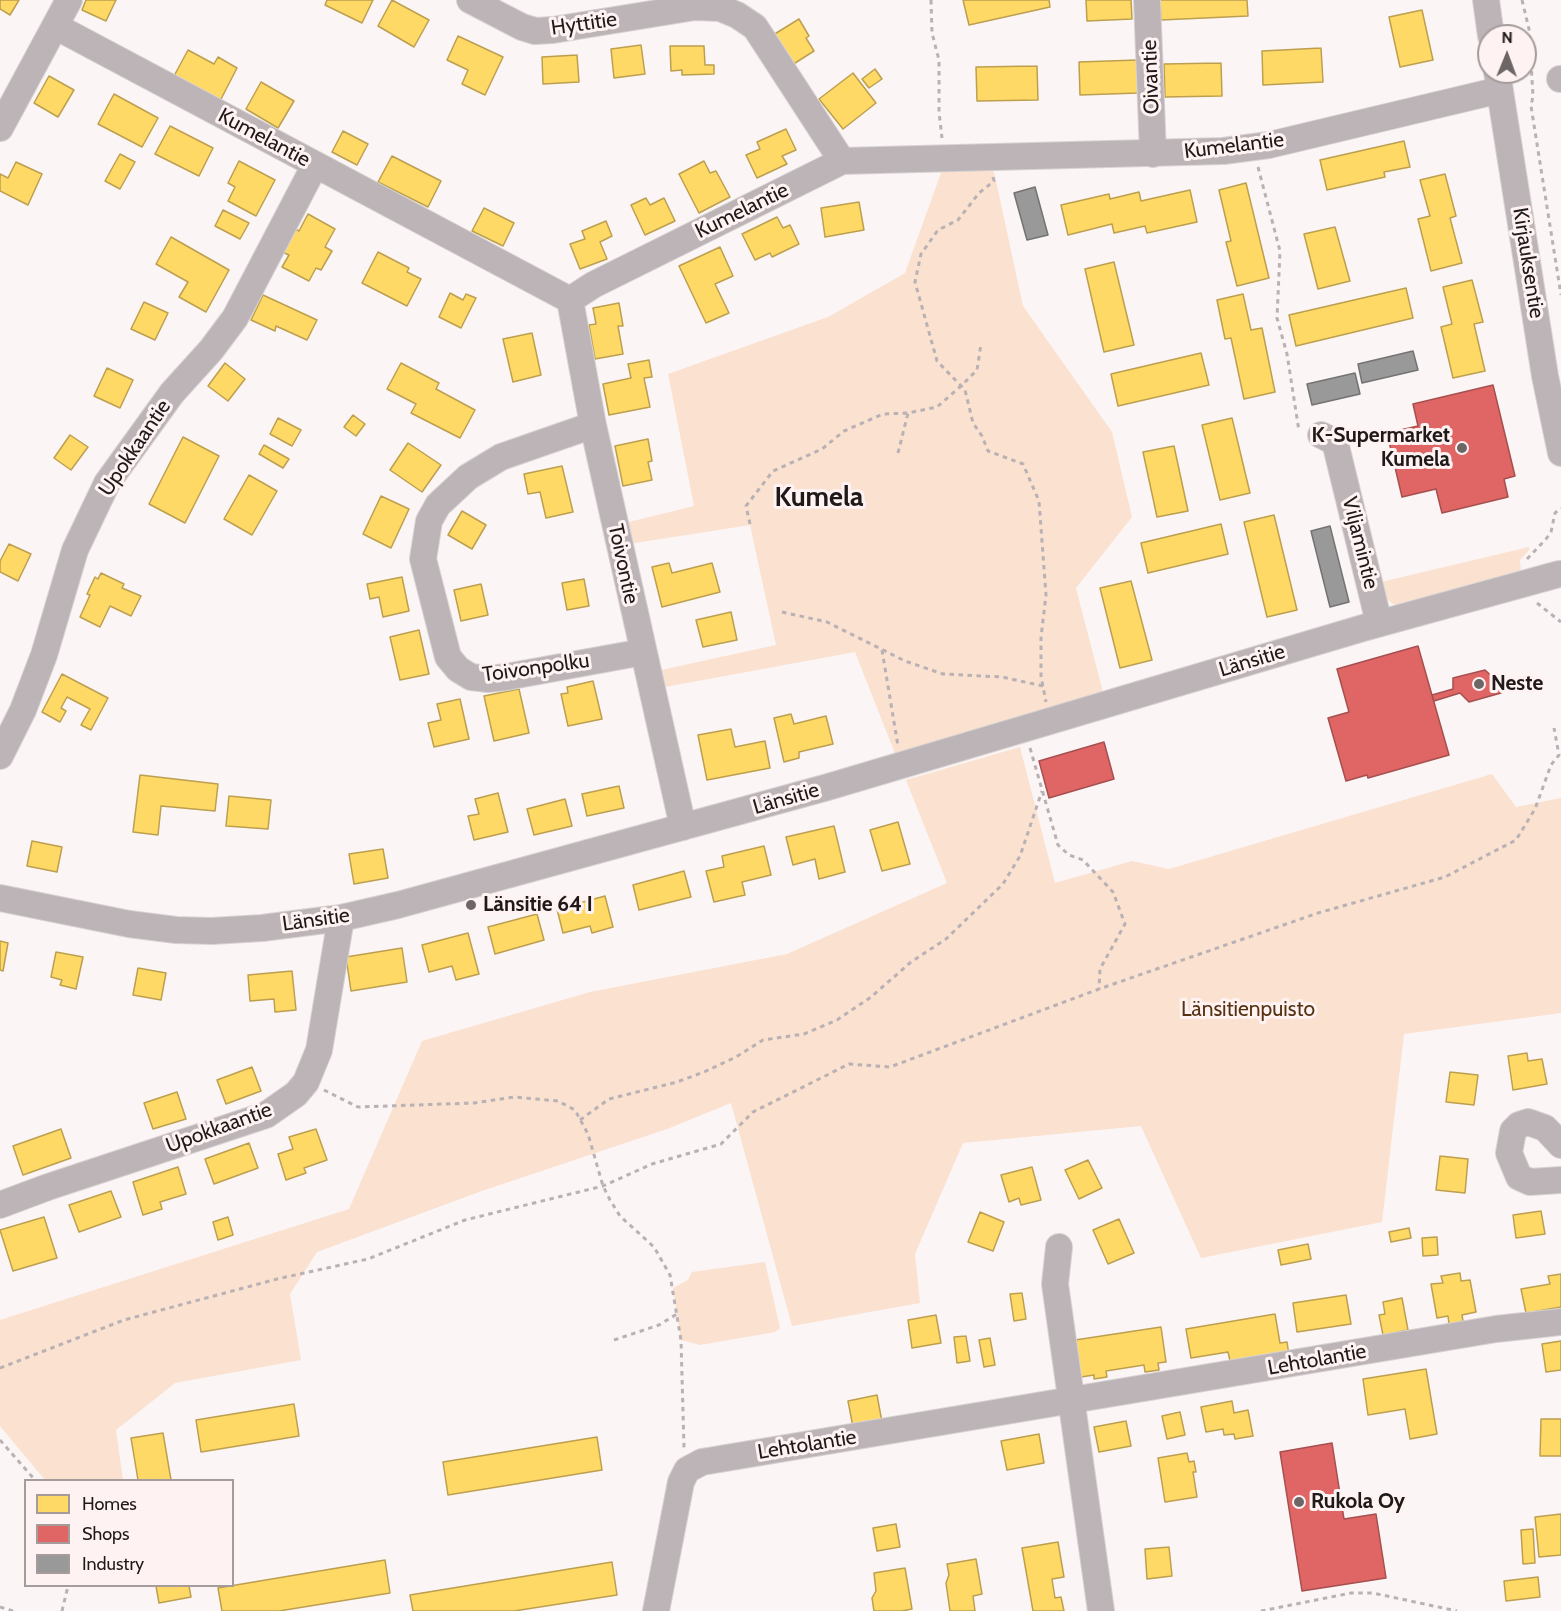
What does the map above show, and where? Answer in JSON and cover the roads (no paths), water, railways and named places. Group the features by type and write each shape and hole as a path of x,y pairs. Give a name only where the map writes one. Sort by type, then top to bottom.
{"street":[{"path":"0,128 69,0"},
{"name":"Hyttitie","path":"470,0 522,27 535,31 695,7 720,8 737,15 754,27 842,161"},
{"name":"Oivantie","path":"1147,0 1153,154"},
{"path":"1486,0 1489,24"},
{"name":"Kumelantie","path":"55,26 570,300 593,285 842,161 1224,152 1253,147 1488,84"},
{"name":"Kirjauksentie","path":"1499,84 1545,376 1561,453"},
{"name":"Upokkaantie","path":"0,756 44,655 75,550 107,483 172,393 211,351 235,318 315,165"},
{"name":"Toivontie","path":"570,300 593,425 683,827"},
{"name":"Toivonpolku","path":"593,425 501,457 468,477 438,505 429,521 423,559 448,657 458,669 471,677 488,679 506,677 643,652"},
{"name":"Viljamintie","path":"1321,435 1335,442 1379,623"},
{"name":"Länsitie","path":"0,898 129,924 176,930 212,931 262,928 341,918 398,905 901,765 1560,570"},
{"name":"Upokkaantie","path":"0,1205 266,1115 296,1094 306,1082 319,1050 341,918"},
{"path":"1561,1145 1545,1128 1528,1122 1519,1125 1513,1131 1509,1153 1519,1177 1530,1182 1561,1180"},
{"path":"1059,1246 1054,1284 1073,1401 1101,1611"},
{"name":"Lehtolantie","path":"656,1611 681,1482 687,1470 702,1462 1496,1329 1561,1322"}],"place":[{"name":"K-Supermarket Kumela","path":"1462,448"},
{"name":"Neste","path":"1479,684"},
{"name":"Länsitie 64 I","path":"471,905"},
{"name":"Rukola Oy","path":"1299,1502"}],"district":[{"name":"Kumela","path":"819,498"}],"park label":[{"name":"Länsitienpuisto","path":"1248,1010"}]}
